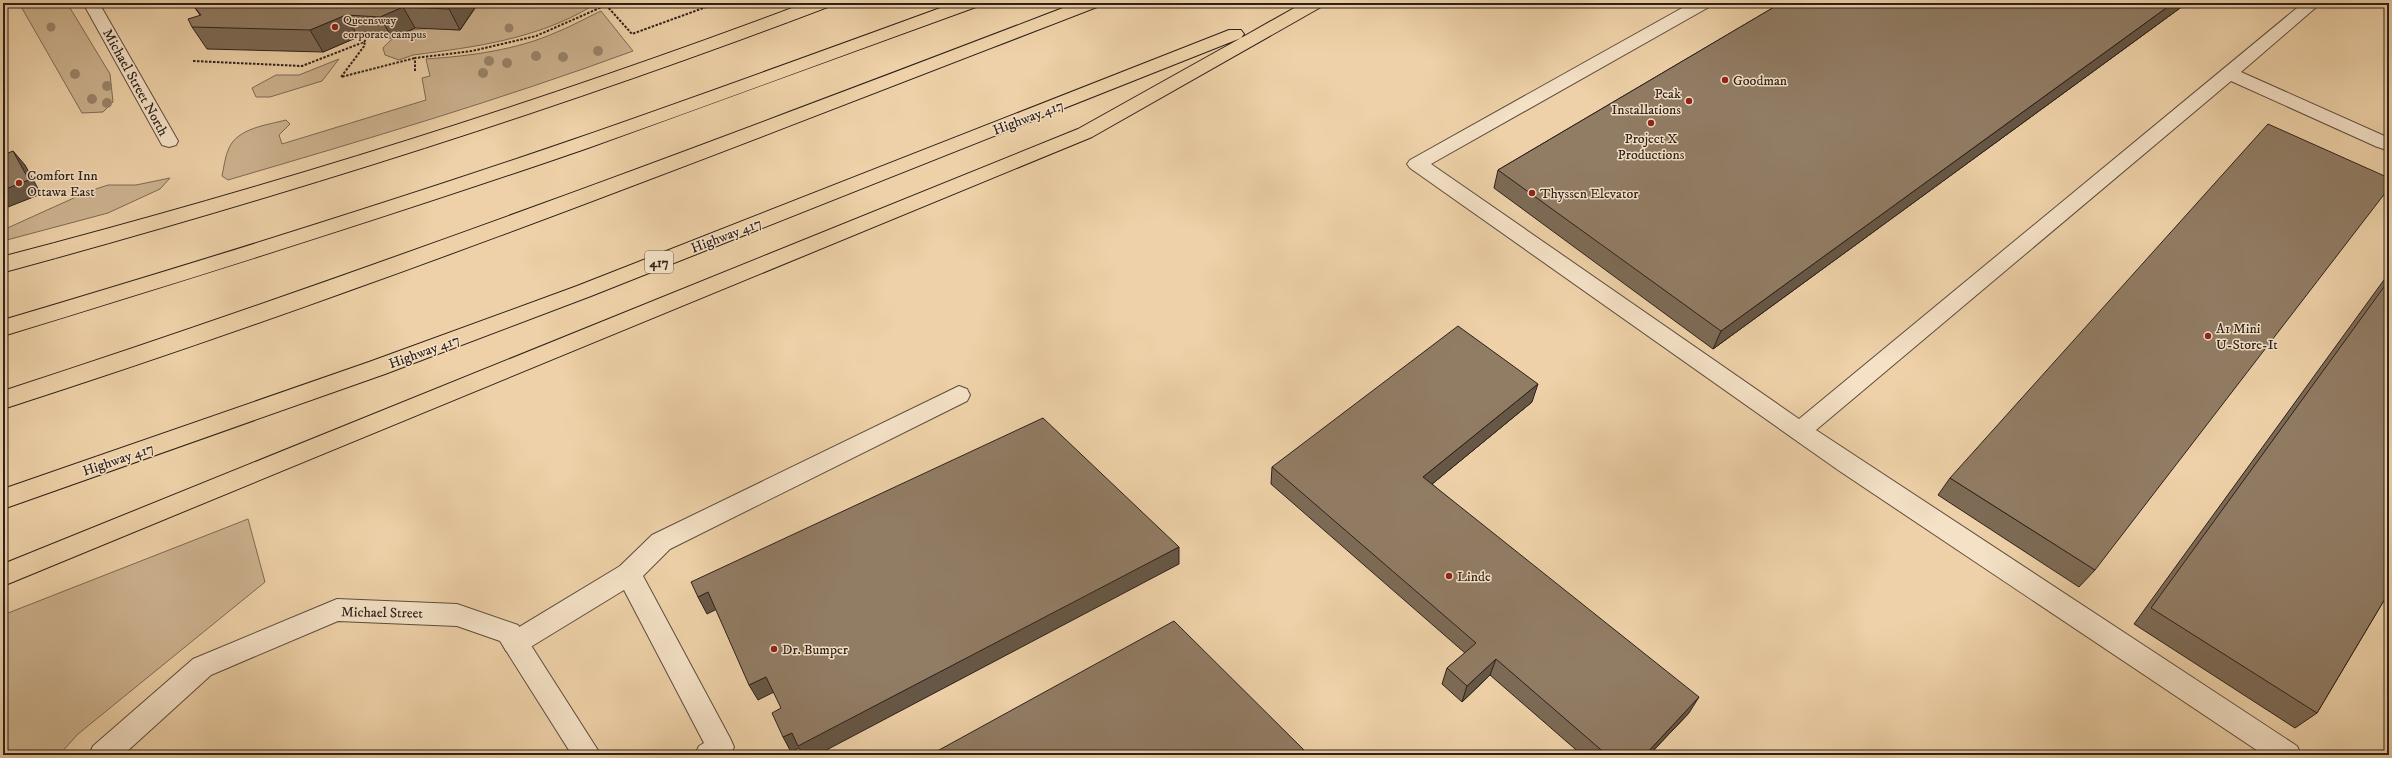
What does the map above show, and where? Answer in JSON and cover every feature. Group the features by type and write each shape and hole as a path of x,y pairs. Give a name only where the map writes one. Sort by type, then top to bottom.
{"highway":[{"path":"3,328 140,287 508,168 662,115 970,3"},
{"path":"3,400 168,347 661,170 1091,3"},
{"name":"Highway 417","path":"3,499 369,371 584,291 1131,76 1308,3"},
{"path":"3,574 1085,133 1314,3"}],"street":[{"name":"Michael Street North","path":"91,3 169,141"},
{"path":"1703,3 1417,164 1800,432 2287,755"},
{"path":"1800,432 2313,3"},
{"path":"2228,73 2386,144"},
{"path":"515,643 629,574 661,542 959,395"},
{"path":"629,574 720,747 709,755"},
{"name":"Michael Street","path":"104,755 202,667 337,610 457,615 509,634 587,755"}],"path":[{"path":"367,38 364,42 365,45 341,77 415,58 472,50 536,36 569,23 611,3"},
{"path":"605,5 632,34 717,3"},
{"path":"192,61 302,66 364,42"},
{"path":"415,58 415,70"}],"shaded area":[{"path":"19,3 67,3 110,74 113,102 103,112 82,113"},
{"path":"479,3 589,3 592,6 550,26 506,40 460,49 413,55 399,60 385,55 383,48 391,40 400,34 409,31 418,29 460,30"},
{"path":"601,11 633,51 482,103 381,135 228,180 222,176 229,148 233,141 254,128 286,120 290,124 279,135 282,144 426,100 422,78 430,76 426,59 476,54 510,48 563,30"},
{"path":"339,59 322,81 270,97 256,97 252,88 276,75 299,75"},
{"path":"170,178 160,189 108,213 3,241 3,230 87,192 108,185 136,185"},
{"path":"248,519 265,582 78,734 59,755 3,755 3,615"}],"building":[{"path":"453,3 449,9 403,7 380,17 346,15 310,30 192,27 188,19 201,15 192,4"},
{"path":"1781,3 2173,3 1721,331 1498,170"},
{"path":"2268,124 2389,178 2389,188 2095,570 1950,478"},
{"path":"13,151 29,180 3,190 3,155"},
{"path":"2389,280 2389,592 2317,713 2151,608"},
{"name":"Linde","path":"1458,326 1538,384 1423,477 1699,697 1645,755 1607,755 1496,659 1467,686 1447,668 1476,643 1272,467"},
{"path":"1043,418 1179,547 798,746 792,733 783,737 772,713 781,708 766,677 749,685 708,592 698,597 691,582"},
{"path":"1174,621 1309,755 930,755"}],"tram line":[{"path":"3,256 105,229 307,171 407,140 606,74 804,3"},
{"path":"3,273 214,213 424,148 633,79 840,3"}],"place":[{"name":"Queensway corporate campus","path":"335,27"},
{"name":"Goodman","path":"1725,80"},
{"name":"Peak Installations","path":"1689,101"},
{"name":"Project X Productions","path":"1651,123"},
{"name":"Comfort Inn Ottawa East","path":"19,183"},
{"name":"Thyssen Elevator","path":"1532,193"},
{"name":"A1 Mini U-Store-It","path":"2208,336"},
{"name":"Linde","path":"1449,576"},
{"name":"Dr. Bumper","path":"774,649"}]}
